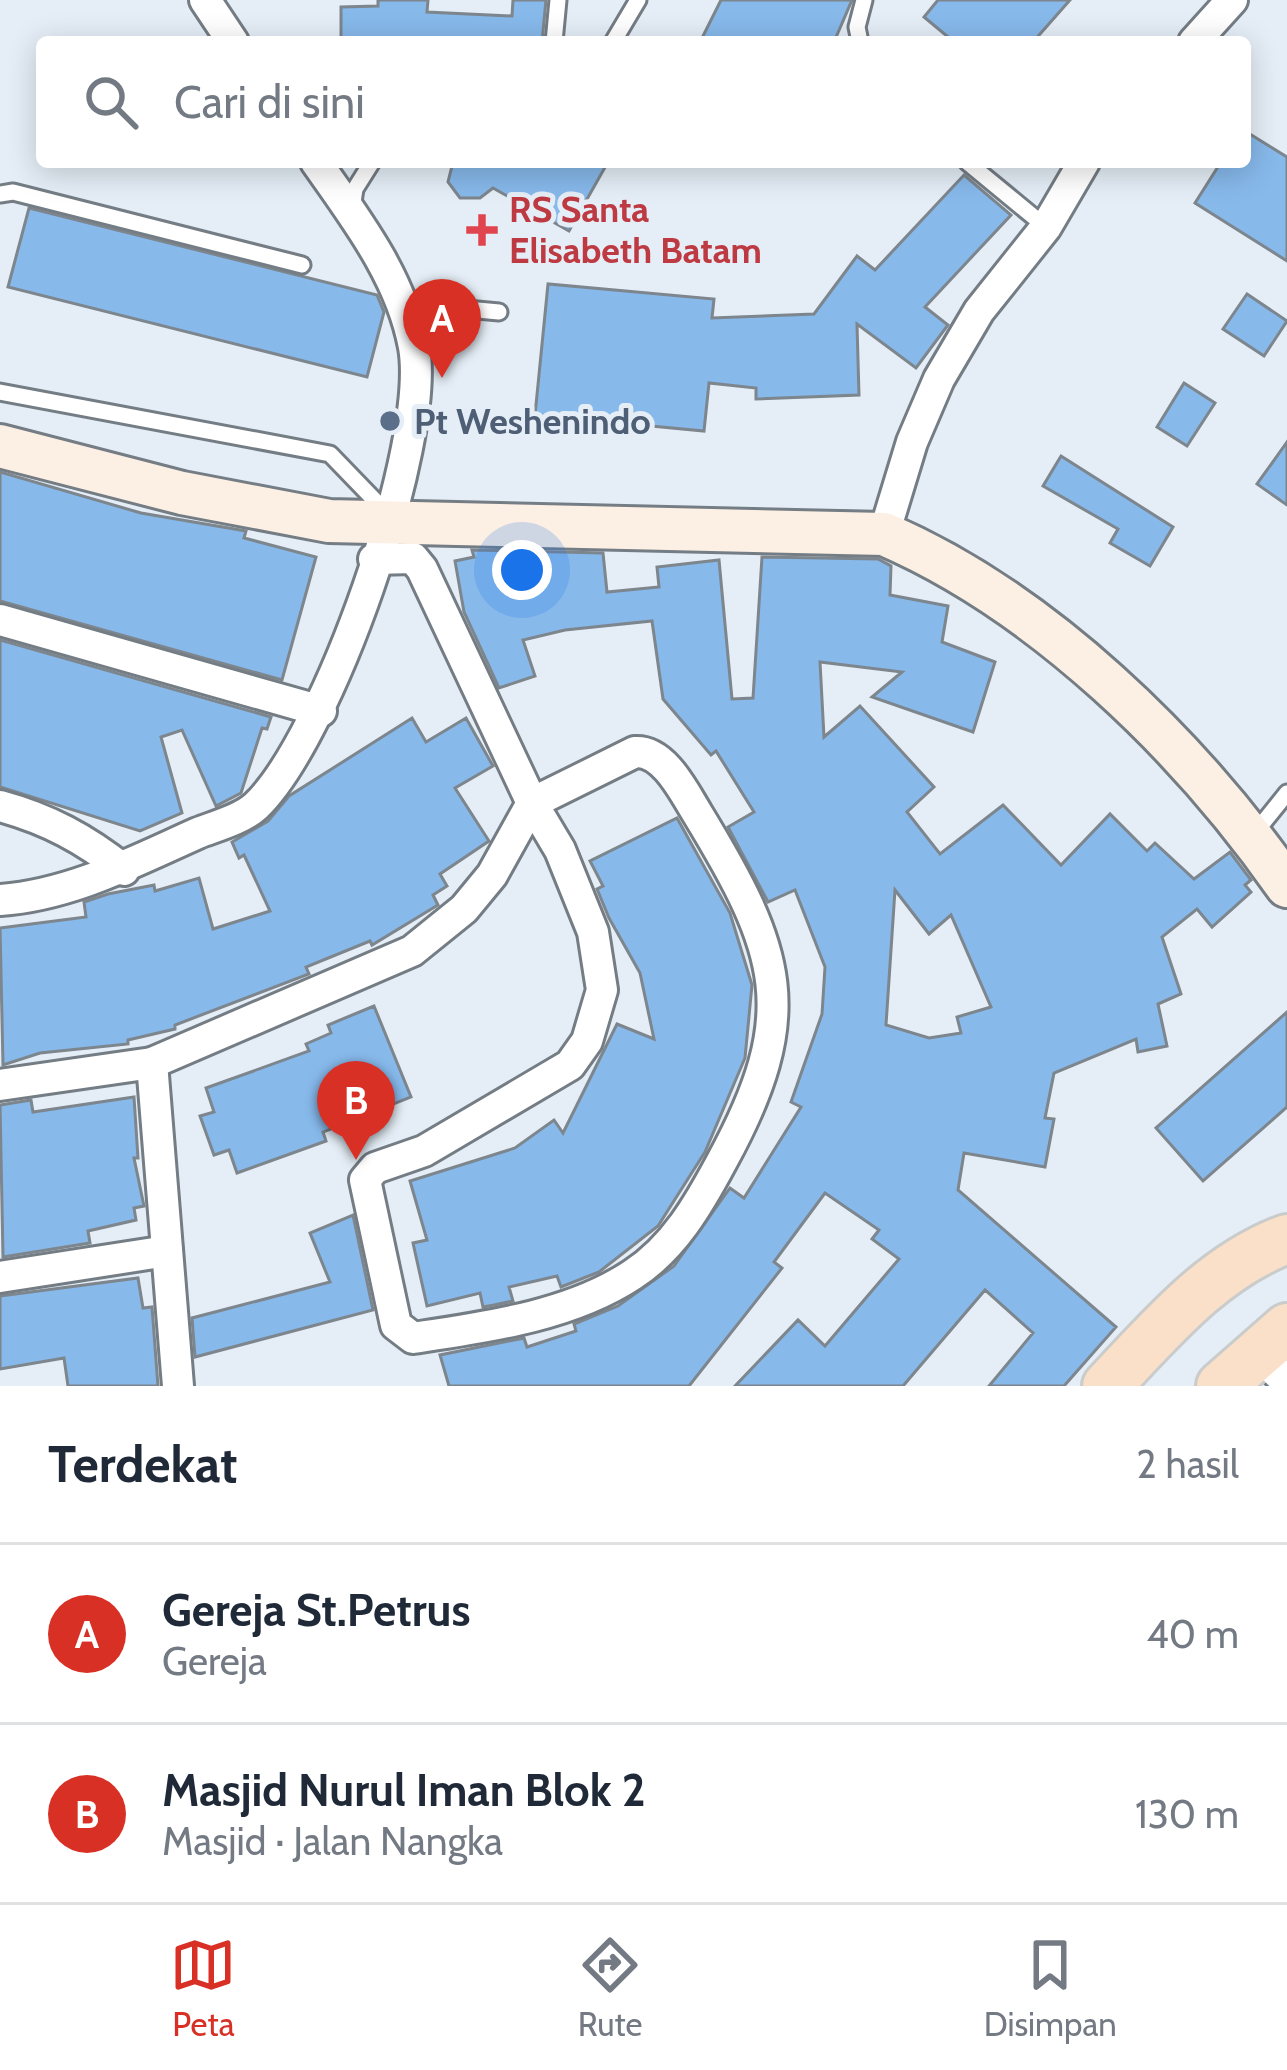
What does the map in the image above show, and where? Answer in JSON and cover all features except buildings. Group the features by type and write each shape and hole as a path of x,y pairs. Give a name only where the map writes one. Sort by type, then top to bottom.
{"main road":[{"path":"1107,1386 1214,1278 1255,1251 1287,1239"},
{"path":"1221,1386 1277,1354"}],"street":[{"path":"205,0 229,36"},
{"path":"1199,36 1232,0"},
{"path":"0,900 124,870 252,810 292,764 321,711 382,532 416,406 414,348 402,303 320,168"},
{"path":"884,534 912,442 939,379 979,310 1046,227 1080,168"},
{"path":"0,446 268,512 382,532 884,534 934,556 1006,600 1083,662 1252,836 1287,886"},
{"path":"0,1084 152,1063 412,951 442,932 492,875 532,803 635,752 659,760 730,867 766,945 776,1015 769,1053 738,1133 688,1220 635,1274 592,1298 418,1337 402,1333 365,1180 375,1168 424,1151 570,1065 598,1014 601,964 560,850 532,803 422,569 382,532"},
{"path":"0,620 321,711"},
{"path":"0,806 41,818 88,841 124,870"},
{"path":"152,1063 178,1386"},
{"path":"0,1277 167,1252"}],"lane":[{"path":"555,36 558,0"},
{"path":"617,36 638,0"},
{"path":"859,36 864,0"},
{"path":"351,212 355,189 368,168"},
{"path":"974,168 1046,227"},
{"path":"0,194 13,192 302,265"},
{"path":"402,303 499,312"},
{"path":"0,392 330,454 382,532"},
{"path":"1252,836 1287,793"}],"place":[{"name":"RS Santa Elisabeth Batam","path":"482,230"},
{"name":"Gereja St.Petrus","path":"442,378"},
{"name":"Pt Weshenindo","path":"390,421"},
{"name":"Masjid Nurul Iman Blok 2","path":"356,1160"}]}
